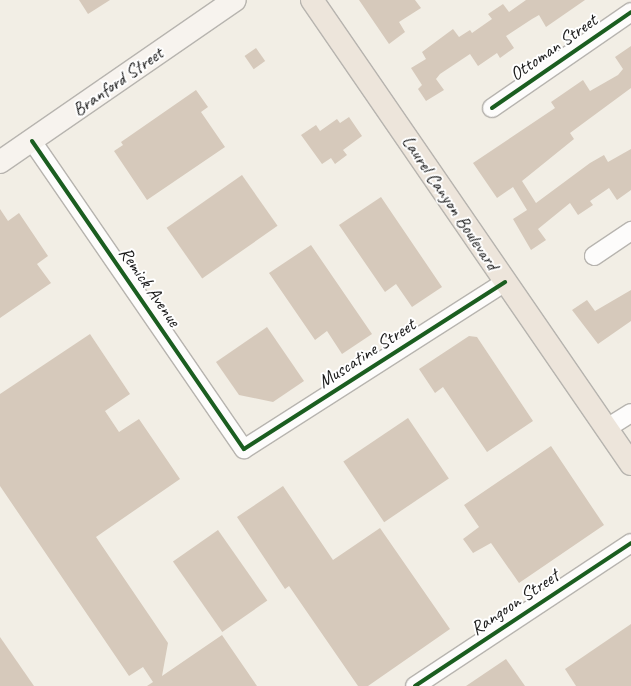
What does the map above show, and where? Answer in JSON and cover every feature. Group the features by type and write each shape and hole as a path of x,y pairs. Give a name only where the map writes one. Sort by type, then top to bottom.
{"main road":[{"name":"Branford Street","path":"0,162 235,0"},
{"name":"Laurel Canyon Boulevard","path":"312,0 631,464"}],"street":[{"name":"Ottoman Street","path":"492,108 631,12"},
{"name":"Remick Avenue","path":"32,141 244,449"},
{"path":"594,256 631,231"},
{"name":"Muscatine Street","path":"244,449 505,282"},
{"path":"607,428 631,413"},
{"name":"Rangoon Street","path":"415,686 631,543"}],"building":[{"path":"79,0 110,0 88,14"},
{"path":"359,0 415,0 421,8 399,22 405,32 389,44"},
{"path":"526,0 585,0 546,27 539,15 506,36 514,48 500,58 497,53 478,66 470,54 440,74 436,79 444,90 426,101 418,89 422,85 411,68 426,59 422,52 453,29 459,37 470,30 472,33 492,19 488,14 503,4 509,12"},
{"path":"631,46 631,88 570,133 574,139 522,181 536,203 590,163 604,155 608,162 631,149 631,190 617,200 609,188 590,201 593,205 578,215 570,203 538,229 546,240 531,250 513,219 527,210 513,187 497,198 473,163 555,108 551,102 583,80 590,91 618,75 623,69 615,57"},
{"path":"256,48 265,61 254,69 245,56"},
{"path":"196,90 208,107 201,112 225,147 147,200 114,151 123,145 121,142"},
{"path":"349,117 362,136 343,150 347,155 335,164 331,158 322,164 301,135 316,125 320,131 337,119 340,123"},
{"path":"242,175 278,226 202,279 167,228"},
{"path":"381,197 442,287 412,307 396,284 385,292 339,225"},
{"path":"0,209 8,221 19,213 48,256 37,264 51,283 0,318"},
{"path":"311,245 372,334 342,354 327,331 315,340 269,273"},
{"path":"631,290 631,321 598,344 572,310 587,300 595,311"},
{"path":"267,327 304,381 273,402 239,395 216,362"},
{"path":"90,334 130,394 105,411 119,432 139,419 180,479 96,537 168,643 162,676 222,635 257,686 147,686 153,682 143,667 129,676 0,486 0,394"},
{"path":"469,336 477,337 533,421 487,452 443,387 435,393 419,369"},
{"path":"408,418 449,479 384,522 343,462"},
{"path":"551,446 604,525 519,583 491,543 473,553 463,539 479,527 464,505"},
{"path":"283,486 333,560 380,528 450,629 368,686 358,686 289,586 285,589 237,517"},
{"path":"218,530 267,600 222,632 173,562"},
{"path":"631,624 631,686 576,686 565,669"},
{"path":"0,637 34,686 0,686"},
{"path":"506,659 525,686 466,686"}],"cycle path":[{"path":"492,108 631,12"},
{"path":"32,141 244,449 505,282"},
{"path":"415,686 631,543"}]}
